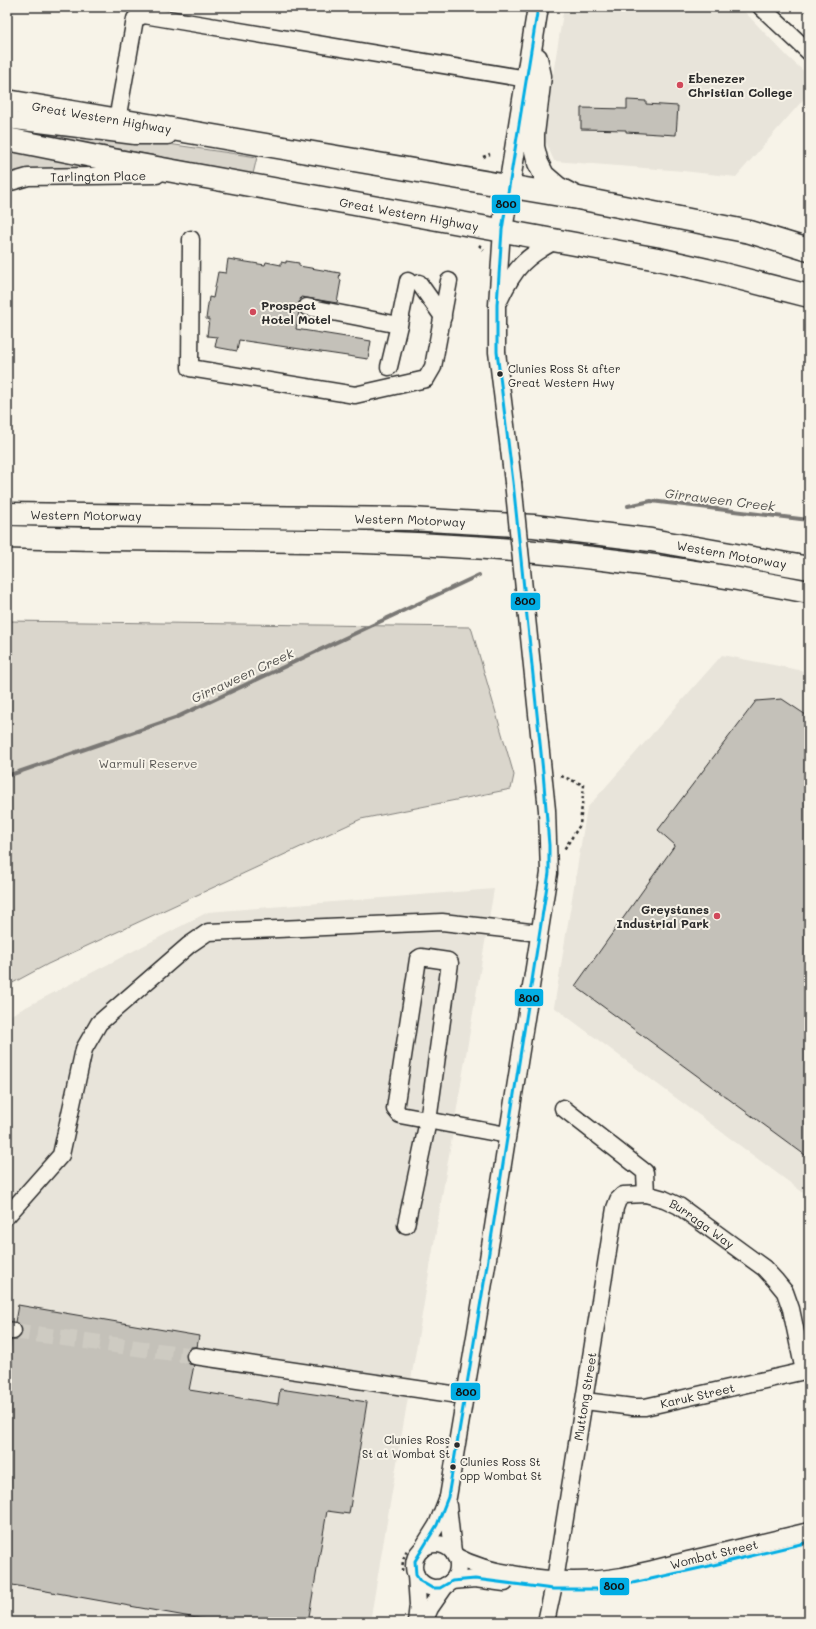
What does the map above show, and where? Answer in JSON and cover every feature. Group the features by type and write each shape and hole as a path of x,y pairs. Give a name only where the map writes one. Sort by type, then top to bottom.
{"highway":[{"name":"Great Western Highway","path":"7,101 578,198 750,232 809,250"},
{"name":"Great Western Highway","path":"7,139 190,174 557,240 708,270 809,296"},
{"name":"Western Motorway","path":"7,514 410,519 528,526 651,540 809,568"},
{"name":"Western Motorway","path":"7,537 368,542 460,546 649,564 809,592"}],"main road":[{"path":"502,230 538,7"},
{"path":"533,40 541,76 534,134 534,147 538,163 544,175 558,187 578,198"}],"street":[{"path":"761,7 809,52"},
{"path":"117,120 135,19 144,15 527,79"},
{"path":"7,120 134,136 221,137"},
{"name":"Tarlington Place","path":"7,183 28,177 190,174"},
{"path":"424,1622 430,1608 458,1569 449,1527 448,1497 549,873 549,845 543,772 513,482 497,352 497,306 502,230"},
{"path":"191,239 190,368 355,395 426,379 433,367 449,281"},
{"path":"497,306 508,282 519,267 538,250 557,240"},
{"path":"389,367 399,325 414,282 443,317"},
{"path":"307,308 399,325"},
{"path":"7,1216 61,1155 84,1049 99,1023 189,945 208,932 442,922 539,933"},
{"path":"406,1225 428,1122 450,963 448,961 421,957 418,959 395,1109 400,1115 428,1122 507,1135"},
{"path":"563,1108 645,1172 646,1194"},
{"name":"Burraga Way","path":"646,1194 664,1199 679,1206 764,1268 776,1281 785,1292 791,1309 807,1370"},
{"name":"Muttong Street","path":"546,1622 554,1585 585,1401 615,1208 618,1200 623,1195 646,1194"},
{"path":"196,1356 465,1396"},
{"name":"Karuk Street","path":"585,1401 645,1407 807,1370"},
{"path":"416,1622 418,1605 416,1575 414,1568 415,1561 437,1525 448,1497"},
{"name":"Wombat Street","path":"454,1554 468,1563 490,1570 532,1578 554,1585 622,1576 809,1531"},
{"name":"Wombat Street","path":"449,1583 475,1579 554,1585 592,1590 618,1586 809,1542"},
{"path":"422,1549 428,1546 442,1545 454,1554"},
{"path":"416,1575 426,1586 432,1588 440,1588 449,1583"}],"path":[{"path":"483,157 490,154"},
{"path":"561,776 584,785 580,825"}],"shaded area":[{"name":"Ebenezer Christian College","path":"564,7 740,7 788,57 809,76 809,93 736,177 683,171 554,161 543,135"},
{"name":"Greystanes Industrial Park","path":"722,655 809,672 809,1197 554,1007 587,808"},
{"path":"494,889 370,1622 7,1622 7,1017 208,912"}],"green space":[{"path":"31,127 134,139 257,157 253,174 29,132"},
{"path":"7,149 85,165 83,168 7,176"},
{"name":"Warmuli Reserve","path":"7,621 471,627 514,775 511,789 361,819 48,964 7,986"}],"building":[{"path":"627,100 646,101 646,104 678,106 676,135 626,132 626,130 581,129 581,108 627,109"},
{"name":"Prospect Hotel Motel","path":"228,259 265,265 266,262 281,265 281,262 286,263 286,261 299,263 299,266 340,273 339,279 341,280 337,303 301,297 298,306 299,311 296,329 371,341 368,359 239,340 237,351 215,347 217,337 207,336 209,319 206,319 209,297 213,298 218,272 226,273"},
{"name":"Greystanes Industrial Park","path":"782,699 809,717 809,1158 575,986 675,845 658,830 756,701"},
{"path":"18,1305 199,1336 197,1347 191,1347 186,1354 186,1360 189,1364 194,1365 189,1390 278,1404 280,1389 367,1402 349,1514 327,1511 308,1622 219,1622 7,1584 7,1362 11,1340 17,1340 22,1333 22,1327 15,1322"}],"waterway":[{"name":"Girraween Creek","path":"628,506 651,501 809,520"},
{"name":"Girraween Creek","path":"7,776 175,718 479,575"}],"tunnel":[{"path":"13,1331 195,1356"}],"transit line":[{"name":"800","path":"538,7 502,230 497,305 497,352 513,482 543,772 549,845 549,873 487,1265 448,1497 437,1525 415,1561 416,1575 420,1581 432,1588 440,1588 452,1581 475,1579 553,1589 598,1589 619,1586 705,1567 809,1542"}],"place":[{"name":"Ebenezer Christian College","path":"680,85"},
{"name":"Prospect Hotel Motel","path":"253,312"},
{"name":"Clunies Ross St after Great Western Hwy","path":"500,374"},
{"name":"Greystanes Industrial Park","path":"717,916"},
{"name":"Clunies Ross St at Wombat St","path":"457,1445"},
{"name":"Clunies Ross St opp Wombat St","path":"453,1467"}]}
